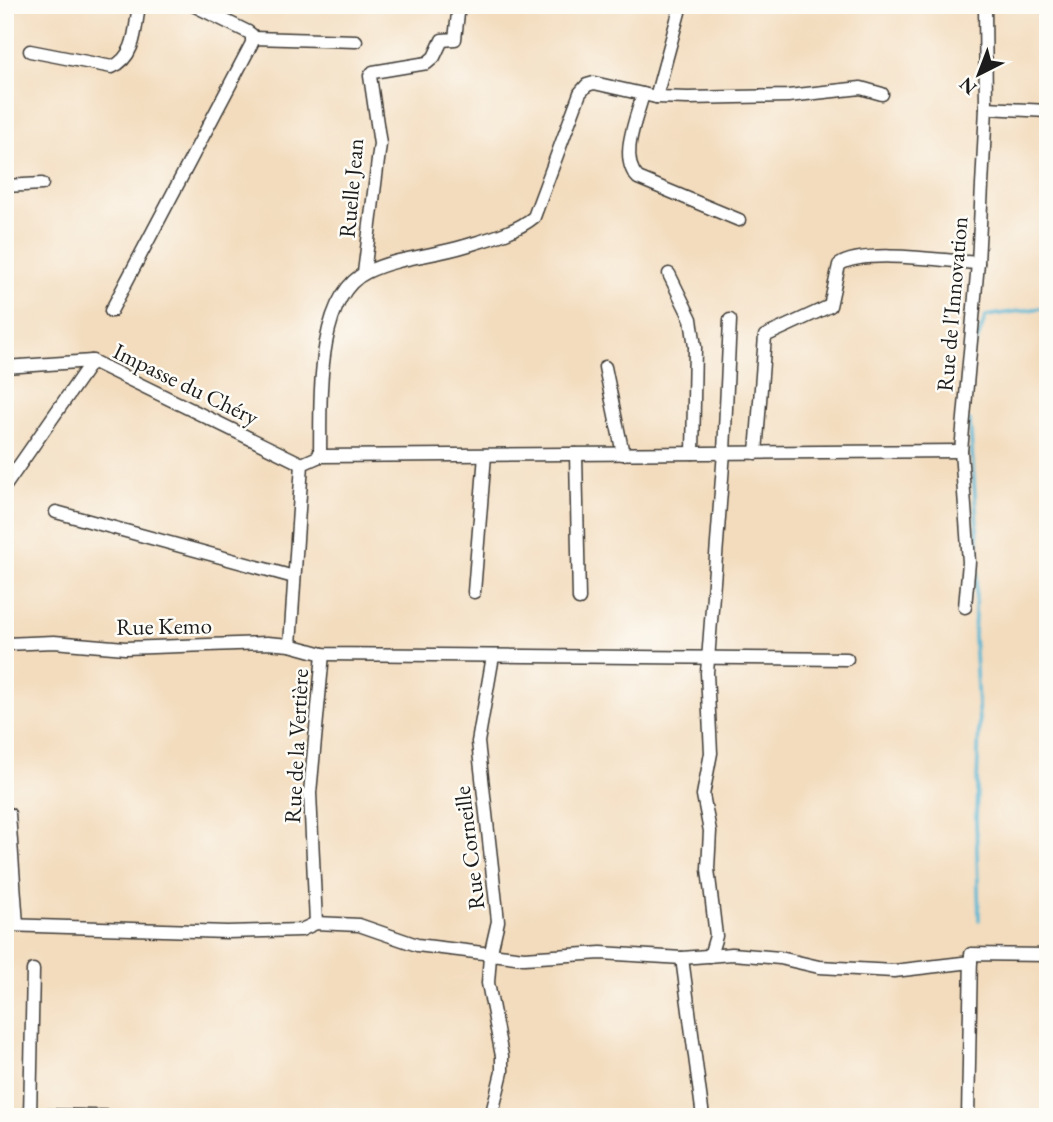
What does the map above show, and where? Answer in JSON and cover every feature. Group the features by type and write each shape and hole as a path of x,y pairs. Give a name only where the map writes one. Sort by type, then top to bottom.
{"street":[{"path":"30,51 113,67 123,63 130,55 139,5"},
{"path":"193,5 250,35 356,41"},
{"name":"Ruelle Jean","path":"364,273 380,144 370,76 373,72 427,63 442,40 455,39 458,5"},
{"path":"681,5 628,158 633,173 638,178 739,220"},
{"name":"Rue de l'Innovation","path":"965,607 969,562 961,451 978,263 986,108 985,5"},
{"path":"111,311 250,35"},
{"path":"320,456 323,351 329,328 346,291 364,273 388,263 453,250 534,217 575,106 587,85 594,83 649,95 788,96 861,88 882,94"},
{"path":"986,108 1048,111"},
{"path":"5,186 42,184"},
{"path":"756,453 765,337 830,306 839,265 847,259 880,258 978,263"},
{"path":"669,274 691,319 695,347 694,453"},
{"path":"710,956 716,936 708,869 710,831 703,795 711,753 707,695 730,320"},
{"path":"5,485 92,361"},
{"name":"Impasse du Chéry","path":"5,367 92,361 302,464"},
{"path":"606,367 623,454"},
{"path":"290,645 302,464 320,456 961,451"},
{"path":"576,454 579,599"},
{"path":"474,592 485,455"},
{"path":"56,512 295,577"},
{"name":"Rue Kemo","path":"5,644 54,642 125,648 290,645 323,654 847,659"},
{"name":"Rue de la Vertière","path":"316,923 310,793 323,654"},
{"name":"Rue Corneille","path":"491,1117 502,1072 502,1056 488,983 490,956 498,921 478,742 493,656"},
{"path":"9,814 11,925 227,932 302,930 316,923 359,925 417,945 490,956 524,958 601,953 682,958 756,956 819,967 883,971 971,958 1048,955"},
{"path":"682,958 703,1117"},
{"path":"968,1117 971,958"},
{"path":"33,970 30,1116 145,1117"}],"waterway":[{"path":"976,344 986,316 1048,307"},
{"path":"970,421 978,542 974,636 979,723 976,820 979,920"}]}
